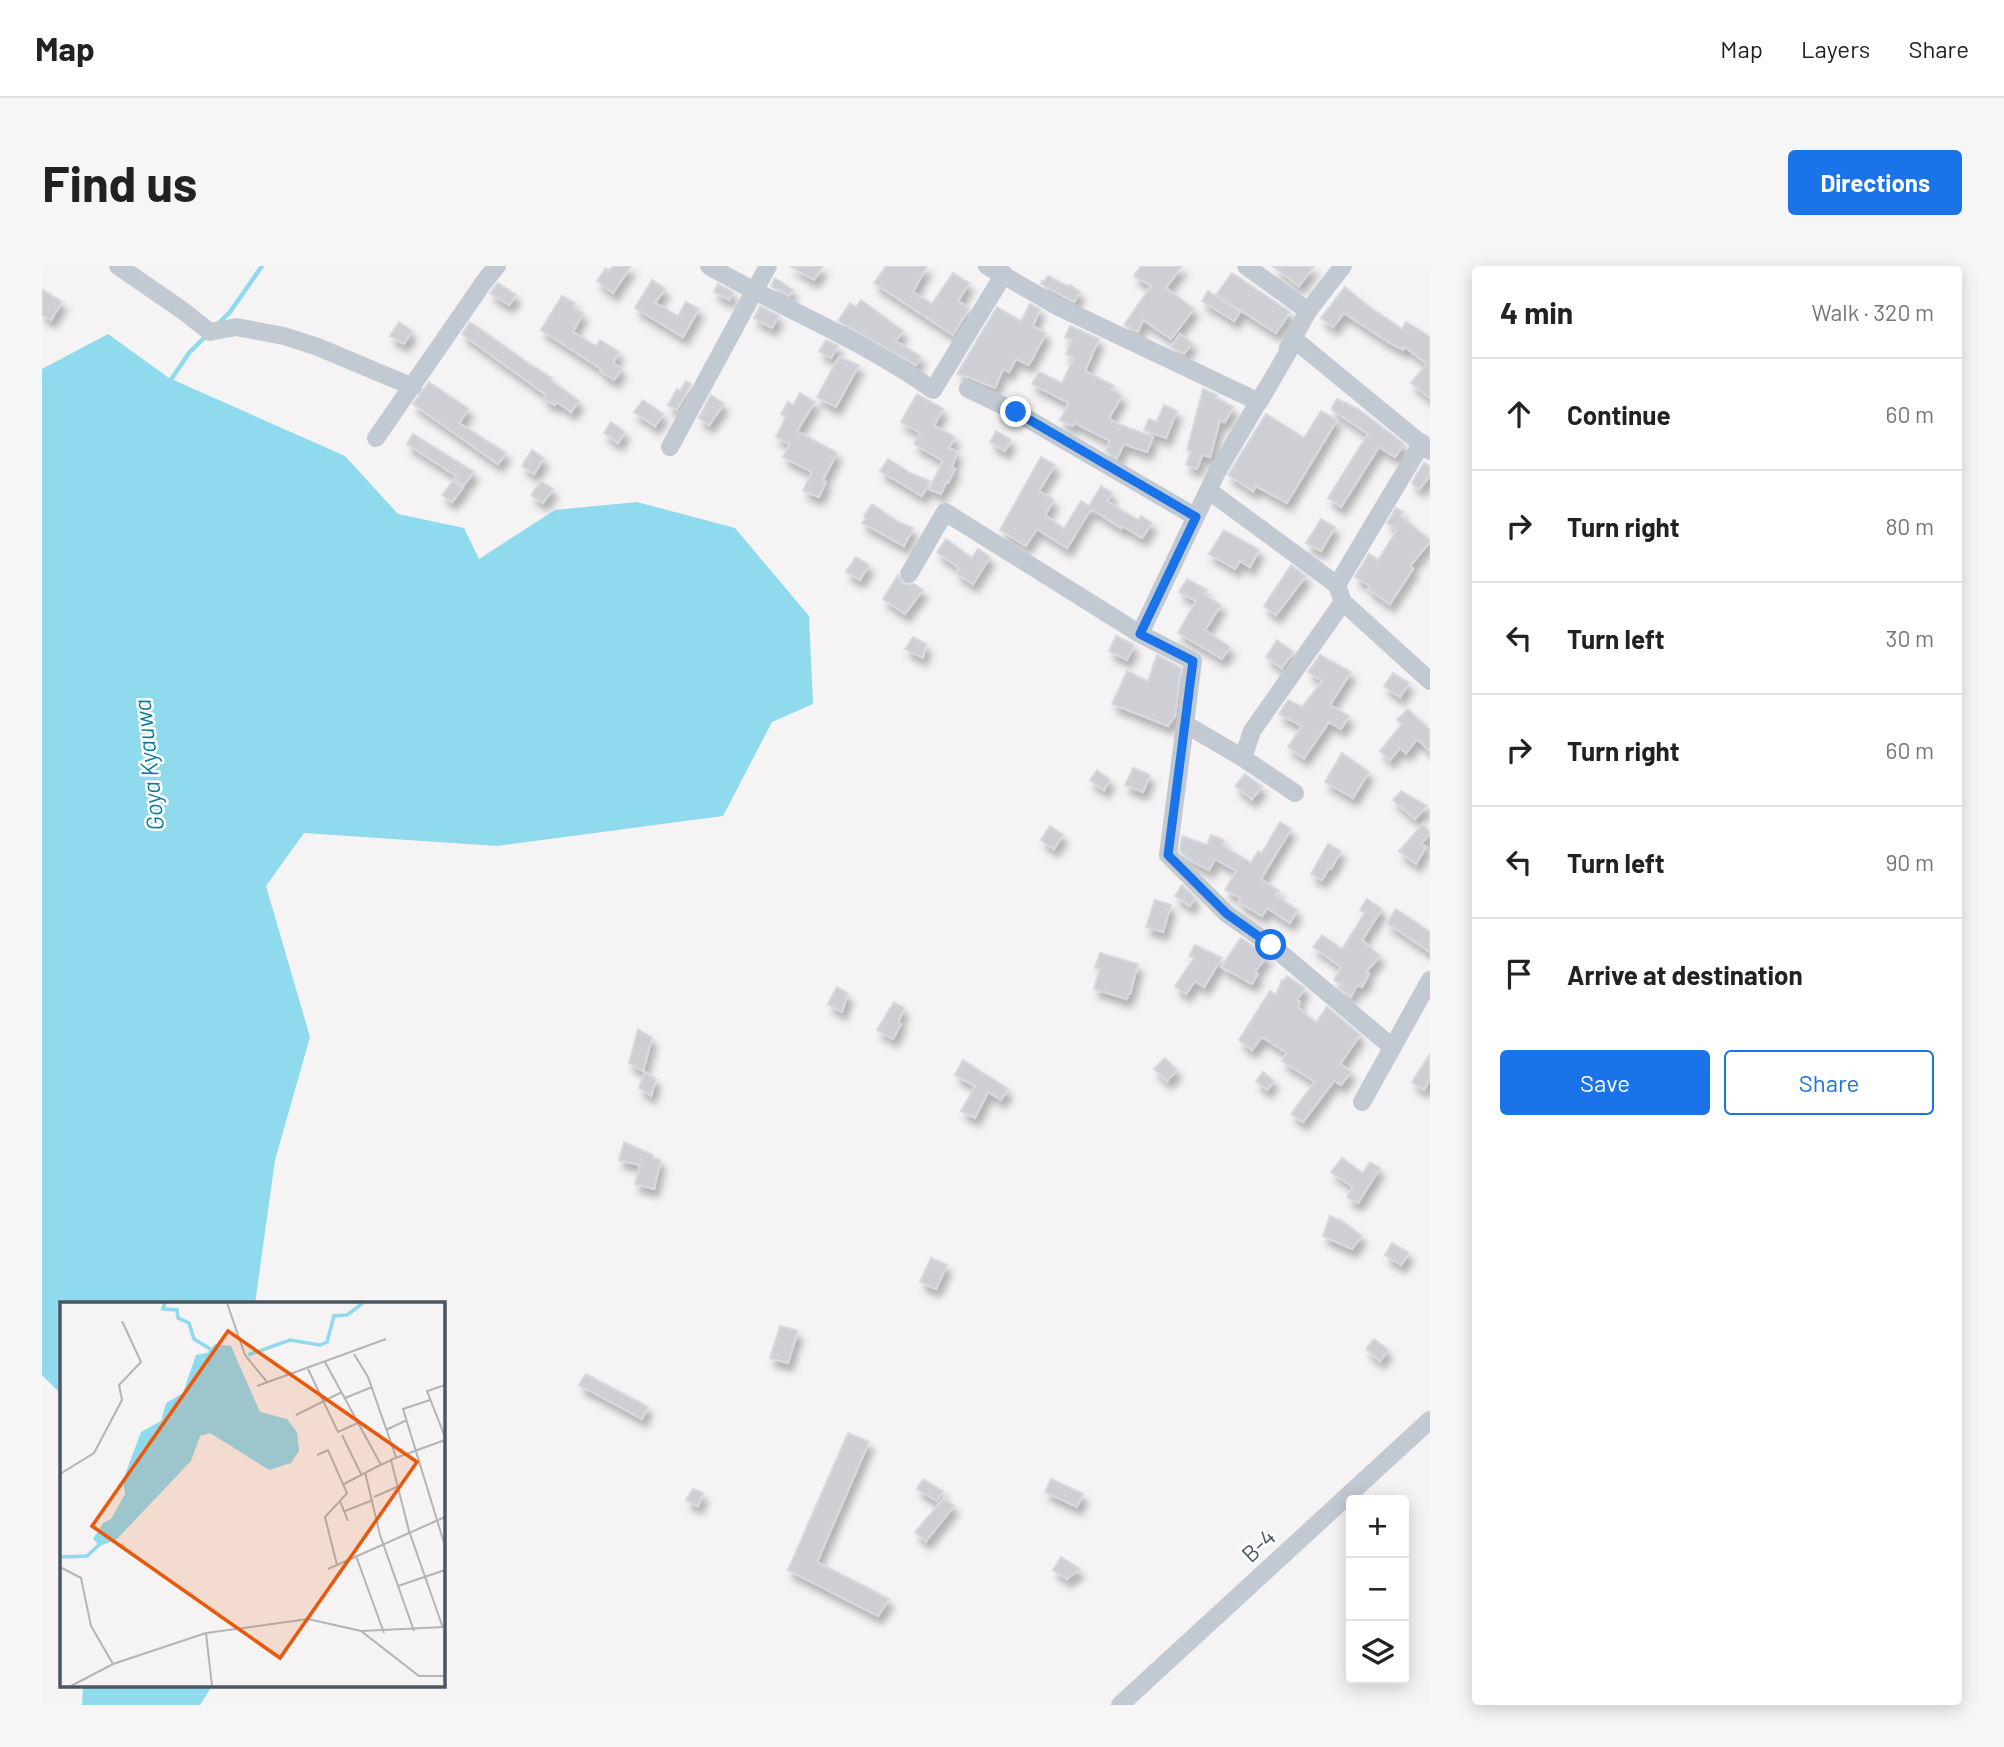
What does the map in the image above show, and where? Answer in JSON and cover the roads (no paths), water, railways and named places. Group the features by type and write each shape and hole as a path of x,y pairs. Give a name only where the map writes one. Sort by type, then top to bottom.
{"street":[{"path":"118,266 210,332 236,327 318,346 413,387"},
{"path":"376,438 497,266"},
{"path":"709,266 754,292 859,344 933,390 996,270 1057,306 1259,402"},
{"path":"670,447 768,266"},
{"path":"1246,266 1308,311"},
{"path":"1259,402 1308,311 1343,266"},
{"path":"1140,634 1217,472 1295,340 1426,447 1337,584"},
{"path":"968,389 1016,412 1196,517"},
{"path":"1208,490 1337,584 1343,602 1430,681"},
{"path":"909,574 946,512 1140,634 1193,661 1168,855 1227,914 1271,945 1392,1047"},
{"path":"1243,758 1252,731 1343,602"},
{"path":"1185,724 1295,793"},
{"path":"1362,1102 1430,980"},
{"name":"B-4","path":"1120,1705 1430,1420"}],"water":[{"path":"108,334 169,378 345,456 398,514 464,528 479,559 555,510 637,502 735,528 809,616 813,704 772,722 723,816 497,846 304,833 266,886 310,1037 275,1160 255,1302 60,1302 60,1393 42,1375 42,369"},
{"path":"83,1688 211,1688 200,1705 82,1705"}],"waterway":[{"name":"Goya Kyauwa","path":"217,325 230,312 262,266"},
{"name":"Goya Kyauwa","path":"168,384 189,353 206,336"}]}
